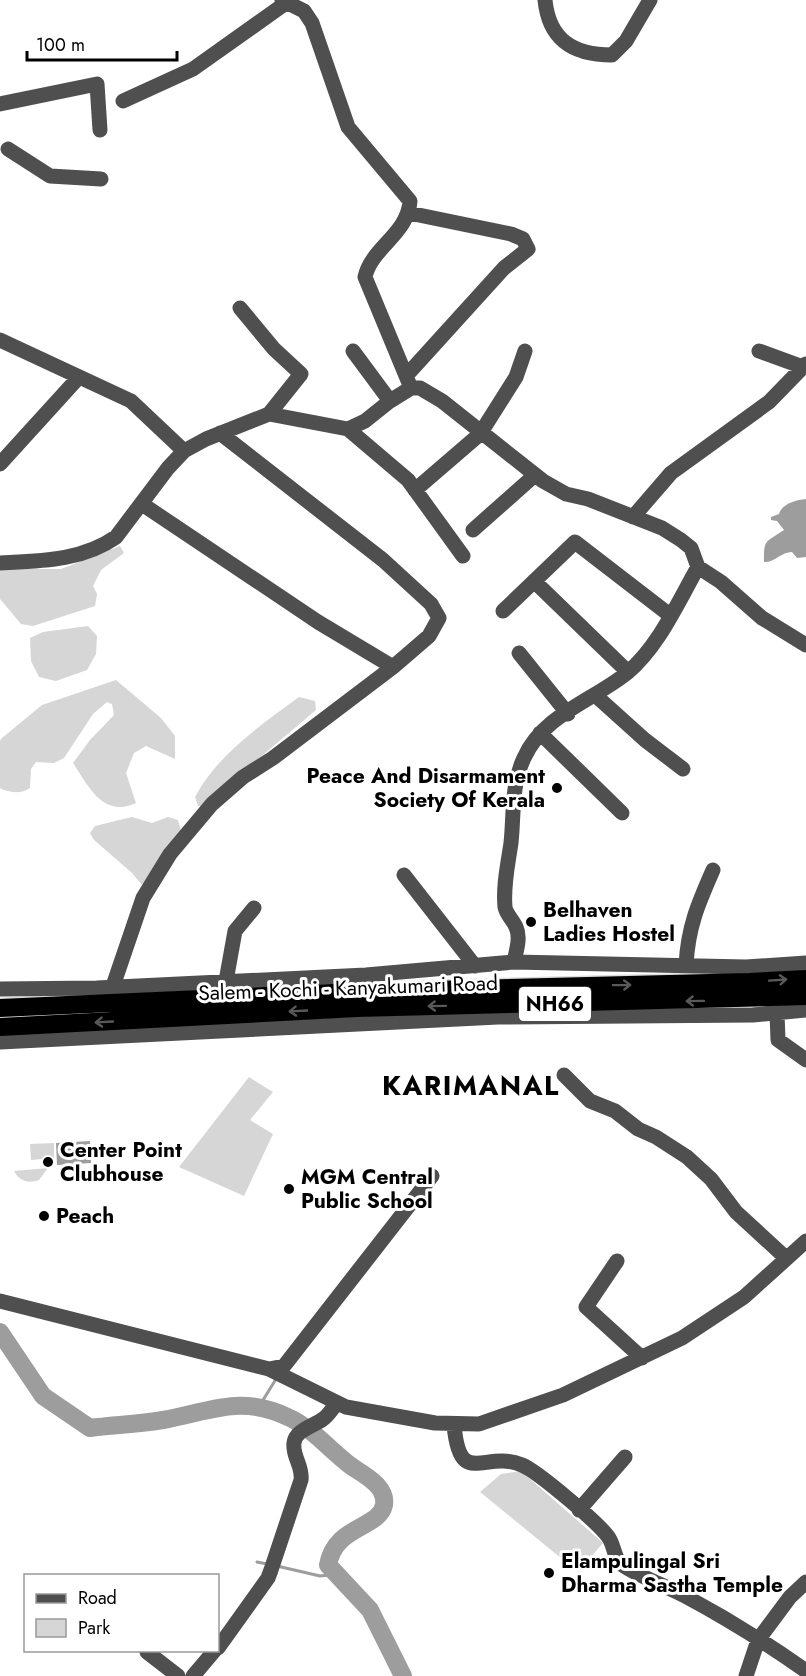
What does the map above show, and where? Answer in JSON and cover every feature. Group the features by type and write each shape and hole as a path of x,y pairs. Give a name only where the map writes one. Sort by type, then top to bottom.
{"highway":[{"name":"Salem - Kochi - Kanyakumari Road","path":"0,1008 354,992 806,979"},
{"name":"Salem - Kochi - Kanyakumari Road","path":"0,1027 357,1008 806,996"}],"street":[{"path":"545,0 547,20 559,38 588,55 612,55 626,41 650,0"},
{"path":"123,101 193,69 284,2 304,11 312,23 348,127 410,201 409,213 386,247 367,264 364,277 409,382 442,401 480,434 535,476 566,494 662,528 691,548 698,567 721,582 762,618 806,645"},
{"path":"0,104 97,84 100,130"},
{"path":"9,149 50,176 101,179"},
{"path":"348,429 365,421 409,382 504,268 528,249 523,239 511,234 409,213"},
{"path":"0,563 63,559 106,544 116,537 184,451 220,433 269,414 301,375 274,349 240,308"},
{"path":"0,340 131,401 184,451"},
{"path":"353,351 390,401"},
{"path":"415,490 480,434 516,377 525,351"},
{"path":"633,517 671,473 769,402 804,366 759,351"},
{"path":"0,464 79,377"},
{"path":"269,414 348,429 408,480 463,556"},
{"path":"113,986 143,898 170,854 212,804 243,777 273,758 393,666 429,636 440,618 431,604 383,560 220,433"},
{"path":"473,530 535,476"},
{"path":"142,504 318,622 393,666"},
{"path":"503,611 575,542 671,616"},
{"path":"514,962 518,941 517,928 505,909 505,882 514,793 524,758 540,733 553,720 568,714 628,672 651,646 671,616 698,567"},
{"path":"534,581 628,672"},
{"path":"519,653 568,714"},
{"path":"595,695 645,740 683,769"},
{"path":"540,733 622,813"},
{"path":"686,965 688,936 693,914 713,870"},
{"path":"404,875 475,966"},
{"path":"226,981 235,931 254,908"},
{"path":"0,989 366,975 514,962 746,967 806,963"},
{"path":"0,1042 153,1032 498,1017 777,1013 806,1010"},
{"path":"777,1013 778,1040 806,1060"},
{"path":"564,1075 590,1101 615,1111 638,1129 687,1157 711,1179 736,1212 786,1258"},
{"path":"269,1369 284,1366 432,1176"},
{"path":"0,1301 269,1369 336,1404 435,1424 479,1424 563,1395 682,1338 744,1297 806,1241"},
{"path":"617,1261 586,1307 642,1358"},
{"path":"219,1645 268,1578 297,1498 302,1471 294,1450 294,1441 305,1430 325,1418 336,1404"},
{"path":"454,1425 457,1449 464,1460 475,1464 504,1461 522,1465 579,1510 609,1538 621,1564 688,1597 806,1670"},
{"path":"579,1510 626,1457"},
{"path":"746,1676 758,1640 790,1597 806,1582"},
{"path":"147,1652 178,1676"},
{"path":"193,1676 213,1652"}],"green space":[{"path":"120,546 124,553 101,570 93,586 97,594 95,606 33,626 21,624 0,599 0,569 61,569"},
{"path":"88,626 97,636 96,654 87,670 56,681 39,677 31,661 30,638 43,632"},
{"path":"116,680 161,718 175,736 175,759 146,746 134,753 126,773 136,803 124,807 114,806 98,798 73,763 90,740 114,715 112,704 107,702 93,714 64,758 54,763 36,762 31,769 30,788 15,792 0,788 0,741 2,738 42,705"},
{"path":"299,697 315,701 316,710 232,781 207,807 198,806 195,797 215,767 241,741"},
{"path":"132,817 152,823 168,817 178,820 182,834 142,885 132,873 94,840 90,833 95,826"},
{"path":"249,1077 273,1092 250,1120 273,1134 244,1196 179,1167"},
{"path":"54,1143 54,1158 31,1160 30,1144"},
{"path":"48,1168 39,1180 32,1182 21,1179 14,1171"},
{"path":"521,1471 603,1543 578,1572 480,1492 501,1474"}],"shaded area":[{"path":"806,499 806,557 797,558 792,552 764,562 766,543 784,530 777,521 771,520 771,517 779,514 790,503"},
{"path":"90,1141 91,1163 57,1165 56,1143"}],"waterway":[{"path":"0,1332 43,1396 90,1428 145,1423 226,1407 256,1407 272,1411 298,1423 374,1482 384,1498 384,1505 380,1513 339,1542 332,1552 328,1565 370,1610 403,1676"},
{"path":"260,1405 276,1379"},
{"path":"257,1562 267,1564"},
{"path":"277,1566 320,1576 339,1574"}],"place":[{"name":"Peace And Disarmament Society Of Kerala","path":"557,788"},
{"name":"Belhaven Ladies Hostel","path":"531,922"},
{"name":"Center Point Clubhouse","path":"48,1162"},
{"name":"MGM Central Public School","path":"289,1189"},
{"name":"Peach","path":"44,1216"},
{"name":"Elampulingal Sri Dharma Sastha Temple","path":"549,1573"}],"district":[{"name":"KARIMANAL","path":"471,1086"}]}
